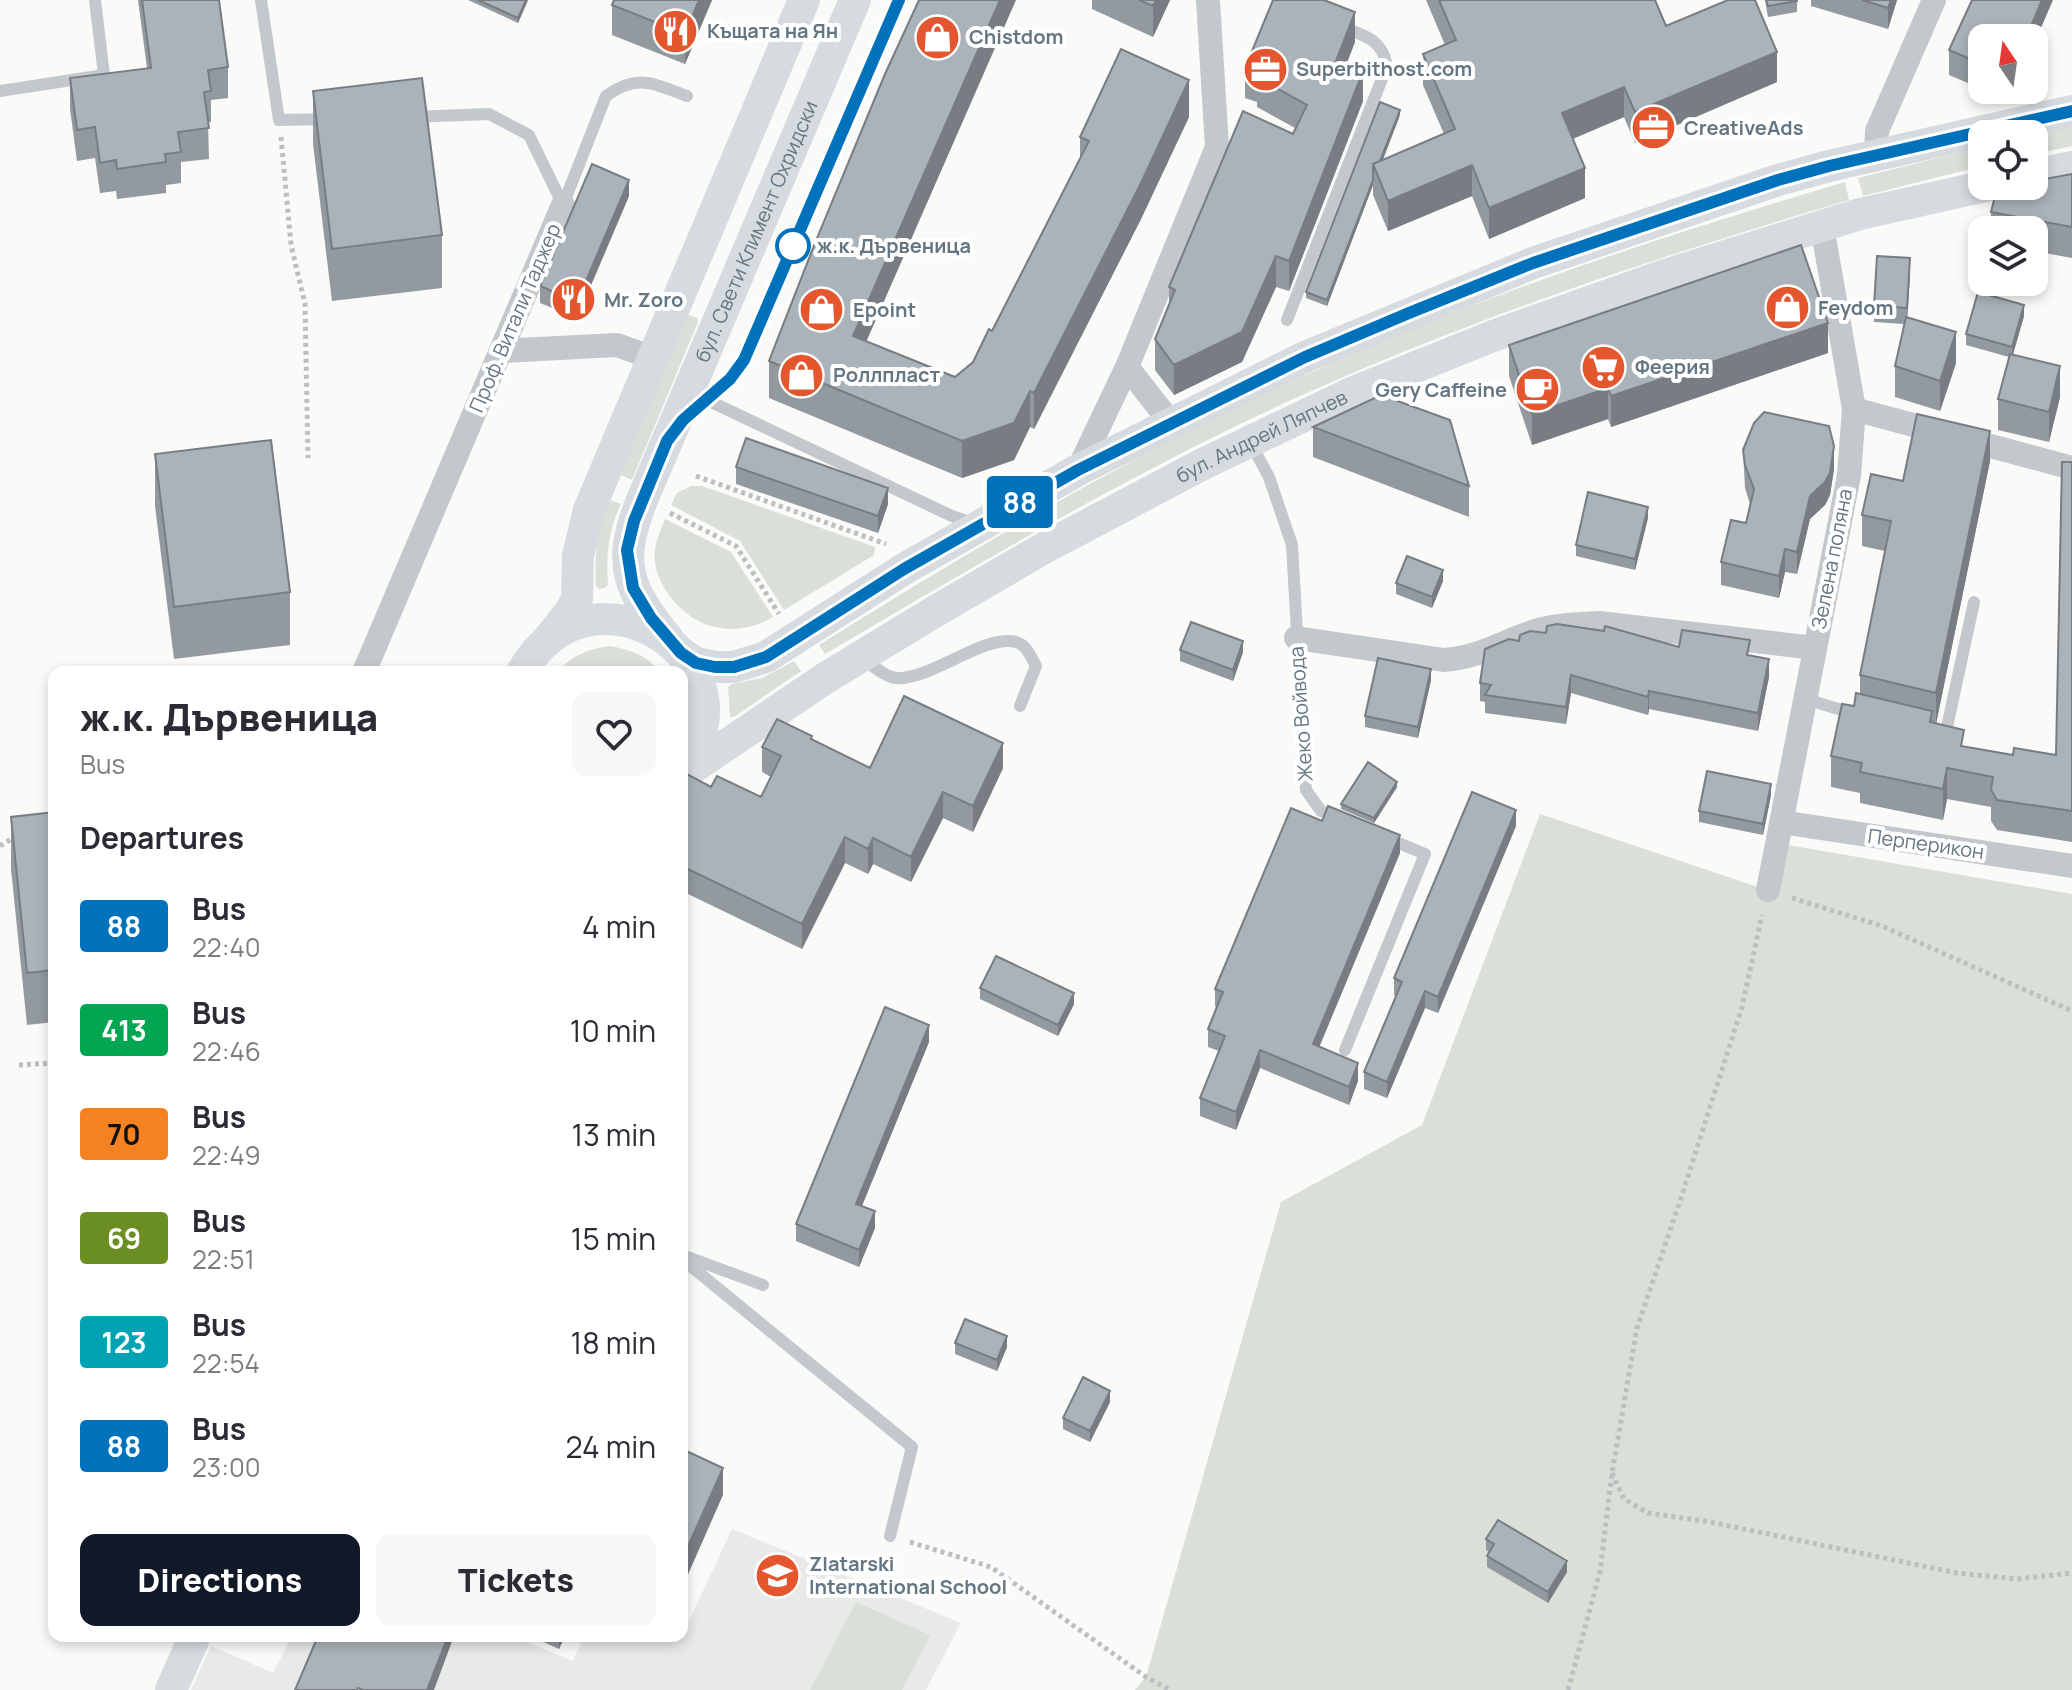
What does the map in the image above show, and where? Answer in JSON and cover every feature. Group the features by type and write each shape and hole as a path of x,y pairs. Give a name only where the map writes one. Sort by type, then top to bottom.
{"main road":[{"path":"526,666 577,599 578,556 589,510 804,0"},
{"name":"бул. Свети Климент Охридски","path":"688,666 641,604 633,588 627,550 634,521 855,0"},
{"path":"547,641 566,630 602,619 638,623 696,663 734,667 766,657 904,569 1078,470 1305,357 1533,263 1778,180 2072,111"},
{"path":"2048,172 2072,167"},
{"name":"бул. Андрей Ляпчев","path":"688,771 861,657 1044,548 1190,471 1356,391 1493,336 1665,275 1860,214 1968,190"},
{"name":"бул. Свети Климент Охридски","path":"688,666 696,678 703,705 701,727 688,758"},
{"path":"171,1690 192,1642"}],"street":[{"path":"1078,470 1127,367 1217,147 1208,0"},
{"path":"1876,155 1877,131 1934,0"},
{"name":"Проф. Витали Таджер","path":"367,666 563,205"},
{"name":"Зелена поляна","path":"1768,890 1849,475 1854,409 1822,226"},
{"path":"501,351 617,345 653,358"},
{"path":"1127,367 1171,423"},
{"path":"1854,409 2072,468"},
{"path":"1296,638 1444,660 1467,658 1540,630 1568,624 1599,623 1815,648"},
{"name":"Перперикон","path":"1781,822 2072,866"}],"lane":[{"path":"0,91 104,75 95,0"},
{"path":"261,0 279,120 339,119"},
{"path":"667,441 683,420 730,379 744,360 900,0"},
{"path":"1287,320 1387,66 1378,44 1328,21"},
{"path":"563,205 606,96 622,84 644,81 687,96"},
{"name":"Проф. Витали Таджер","path":"399,117 489,114 529,135 563,205"},
{"path":"707,400 978,526"},
{"name":"Жеко Войвода","path":"1250,442 1269,477 1292,545 1306,790 1321,811 1347,822"},
{"path":"1916,730 1940,733 1947,727 1974,602"},
{"path":"861,657 893,678 912,677 990,644 1016,641 1026,648 1036,666 1020,706"},
{"path":"1805,699 1874,719"},
{"path":"1345,1050 1425,854 1373,833"},
{"path":"688,1259 763,1285"},
{"path":"688,1262 912,1447 890,1536"}],"path":[{"path":"279,120 291,245 305,304 308,458"},
{"path":"696,476 899,548"},
{"path":"662,509 736,546 784,621"},
{"path":"0,846 19,834"},
{"path":"1568,1690 1600,1572 1612,1473 1637,1328 1742,1007 1768,890 1882,926 2072,1011"},
{"path":"19,1065 48,1063"},
{"path":"1612,1473 1624,1499 1648,1513 1710,1522 1957,1573 2017,1579 2072,1573"},
{"path":"890,1536 991,1567 1146,1677 1170,1690"}],"shaded area":[{"path":"2072,127 2072,146 2048,151 2048,132"},
{"path":"1968,150 1968,170 1863,196 1858,178"},
{"path":"1845,182 1849,200 1576,287 1441,337 1309,392 1124,483 825,654 819,645 936,573 1115,470 1299,378 1433,321 1569,270"},
{"path":"689,315 697,318 698,322 632,480 621,475"},
{"path":"691,486 702,486 875,547 874,555 784,610 740,541 671,505 677,493"},
{"path":"610,500 621,504 609,544 608,585 599,589 595,575 597,542"},
{"path":"665,519 731,552 773,617 733,629 707,625 683,611 667,591 656,566 656,545"},
{"path":"610,646 625,649 655,666 564,666 595,649"},
{"path":"794,661 801,671 730,717 728,687 731,684 762,678"},
{"path":"1540,814 1767,890 1777,843 2072,894 2072,1690 1135,1690 1146,1677 1281,1202 1422,1125"},
{"name":"Zlatarski International School","path":"732,1529 961,1623 926,1690 191,1690 211,1646 273,1673 289,1642 527,1642 573,1661 581,1642 688,1642 688,1623"},
{"path":"856,1602 930,1635 902,1690 810,1690"}],"building":[{"path":"142,0 219,0 228,67 208,70 211,91 204,92 209,128 178,132 181,152 165,154 166,162 117,169 116,160 100,163 95,127 77,130 70,78 151,68"},
{"path":"478,0 526,0 518,18"},
{"path":"614,0 699,0 685,34 612,5"},
{"path":"919,0 1000,0 853,336 955,377 973,362 989,329 992,331 1089,141 1080,137 1121,49 1189,80 1141,183 1034,393 1030,391 1014,423 962,441 769,361 885,74"},
{"path":"1139,0 1156,0 1153,6"},
{"path":"1273,0 1324,0 1355,12 1336,61 1363,71 1289,261 1276,256 1242,332 1174,365 1155,339 1175,290 1169,287 1243,111 1293,134 1307,105 1257,77 1259,72 1245,68"},
{"path":"1439,0 1655,0 1666,26 1728,0 1755,0 1777,52 1635,112 1624,87 1562,113 1585,168 1489,208 1472,165 1388,201 1373,164 1455,129 1423,54 1456,40"},
{"path":"1766,0 1797,0 1797,1 1768,6"},
{"path":"1862,0 1891,0 1888,8"},
{"path":"1972,0 2042,0 2032,24 1968,24 1968,58 1949,50"},
{"path":"422,78 442,235 332,249 313,91"},
{"path":"1380,102 1400,110 1380,161 1373,164 1373,180 1327,300 1306,292"},
{"path":"592,164 629,180 577,302 540,286"},
{"path":"2072,174 2072,227 2048,223 2048,216 2013,216 1991,212 1994,200 2048,200 2048,178"},
{"path":"1801,245 1828,323 1611,396 1608,388 1532,414 1509,345"},
{"path":"1877,256 1910,258 1907,308 1874,306"},
{"path":"1977,296 1992,296 2024,305 2012,347 1966,334"},
{"path":"1906,317 1956,332 1940,381 1895,366"},
{"path":"2010,354 2060,366 2049,412 1998,399"},
{"path":"1381,395 1450,420 1469,486 1313,427"},
{"path":"1764,412 1829,426 1834,446 1830,473 1810,496 1797,552 1785,549 1779,576 1721,562 1731,520 1746,523 1754,489 1743,450 1754,423"},
{"path":"1917,414 1990,431 1936,693 1860,675 1891,521 1862,515 1871,474 1903,481"},
{"path":"746,438 888,488 878,516 736,467"},
{"path":"271,440 290,592 174,607 155,454"},
{"path":"2062,462 2072,462 2072,811 1997,800 1991,790 1993,777 1947,768 1943,789 1860,772 1862,763 1831,756 1842,704 1854,706 1856,693 1932,711 1930,722 1964,730 1961,746 2013,755 2014,748 2056,755"},
{"path":"1588,492 1648,507 1635,559 1576,545"},
{"path":"1407,556 1443,570 1432,597 1396,583"},
{"path":"1191,622 1243,641 1233,670 1180,650"},
{"path":"1557,624 1604,631 1605,626 1679,647 1682,630 1750,640 1747,655 1769,659 1758,713 1649,691 1648,697 1571,675 1566,707 1485,695 1491,685 1480,683 1485,649 1509,639 1519,641 1520,635 1530,631 1546,633 1547,626"},
{"path":"1378,658 1431,669 1418,727 1365,716"},
{"path":"904,696 1003,743 973,806 943,792 911,857 873,838 868,849 845,837 802,924 688,869 688,775 711,787 717,776 761,797 781,756 762,747 777,719 870,768"},
{"path":"1368,762 1397,782 1374,818 1341,804"},
{"path":"1707,771 1771,784 1763,824 1699,811"},
{"path":"1472,792 1516,810 1438,997 1425,991 1387,1082 1364,1072 1402,982 1394,978"},
{"path":"1328,806 1400,835 1313,1044 1358,1063 1349,1087 1260,1050 1236,1112 1200,1098 1225,1036 1208,1029 1223,992 1215,989 1291,808 1322,821"},
{"path":"48,813 48,971 27,973 11,817"},
{"path":"996,956 1074,993 1058,1025 980,988"},
{"path":"885,1007 929,1025 856,1204 875,1211 859,1250 796,1224"},
{"path":"965,1319 1007,1336 997,1360 955,1343"},
{"path":"1083,1377 1110,1391 1090,1431 1063,1418"},
{"path":"688,1452 723,1468 688,1547"},
{"path":"1498,1520 1567,1561 1548,1592 1487,1556 1494,1544 1486,1539"},
{"path":"315,1642 446,1642 427,1690 295,1690"}],"bus line":[{"name":"88","path":"899,0 744,360 730,379 683,420 667,441 634,521 627,550 633,588 641,604 668,639 696,663 734,667 766,657 904,569 1078,470 1305,357 1533,263 1778,180 2072,111"}],"place":[{"name":"Къщата на Ян","path":"676,31"},
{"name":"Chistdom","path":"938,37"},
{"name":"Superbithost.com","path":"1265,69"},
{"name":"CreativeAds","path":"1653,128"},
{"name":"ж.к. Дървеница","path":"793,246"},
{"name":"Mr. Zoro","path":"573,300"},
{"name":"Feydom","path":"1787,308"},
{"name":"Epoint","path":"822,310"},
{"name":"Феерия","path":"1604,367"},
{"name":"Роллпласт","path":"802,375"},
{"name":"Gery Caffeine","path":"1538,390"},
{"name":"Zlatarski International School","path":"778,1576"}]}
